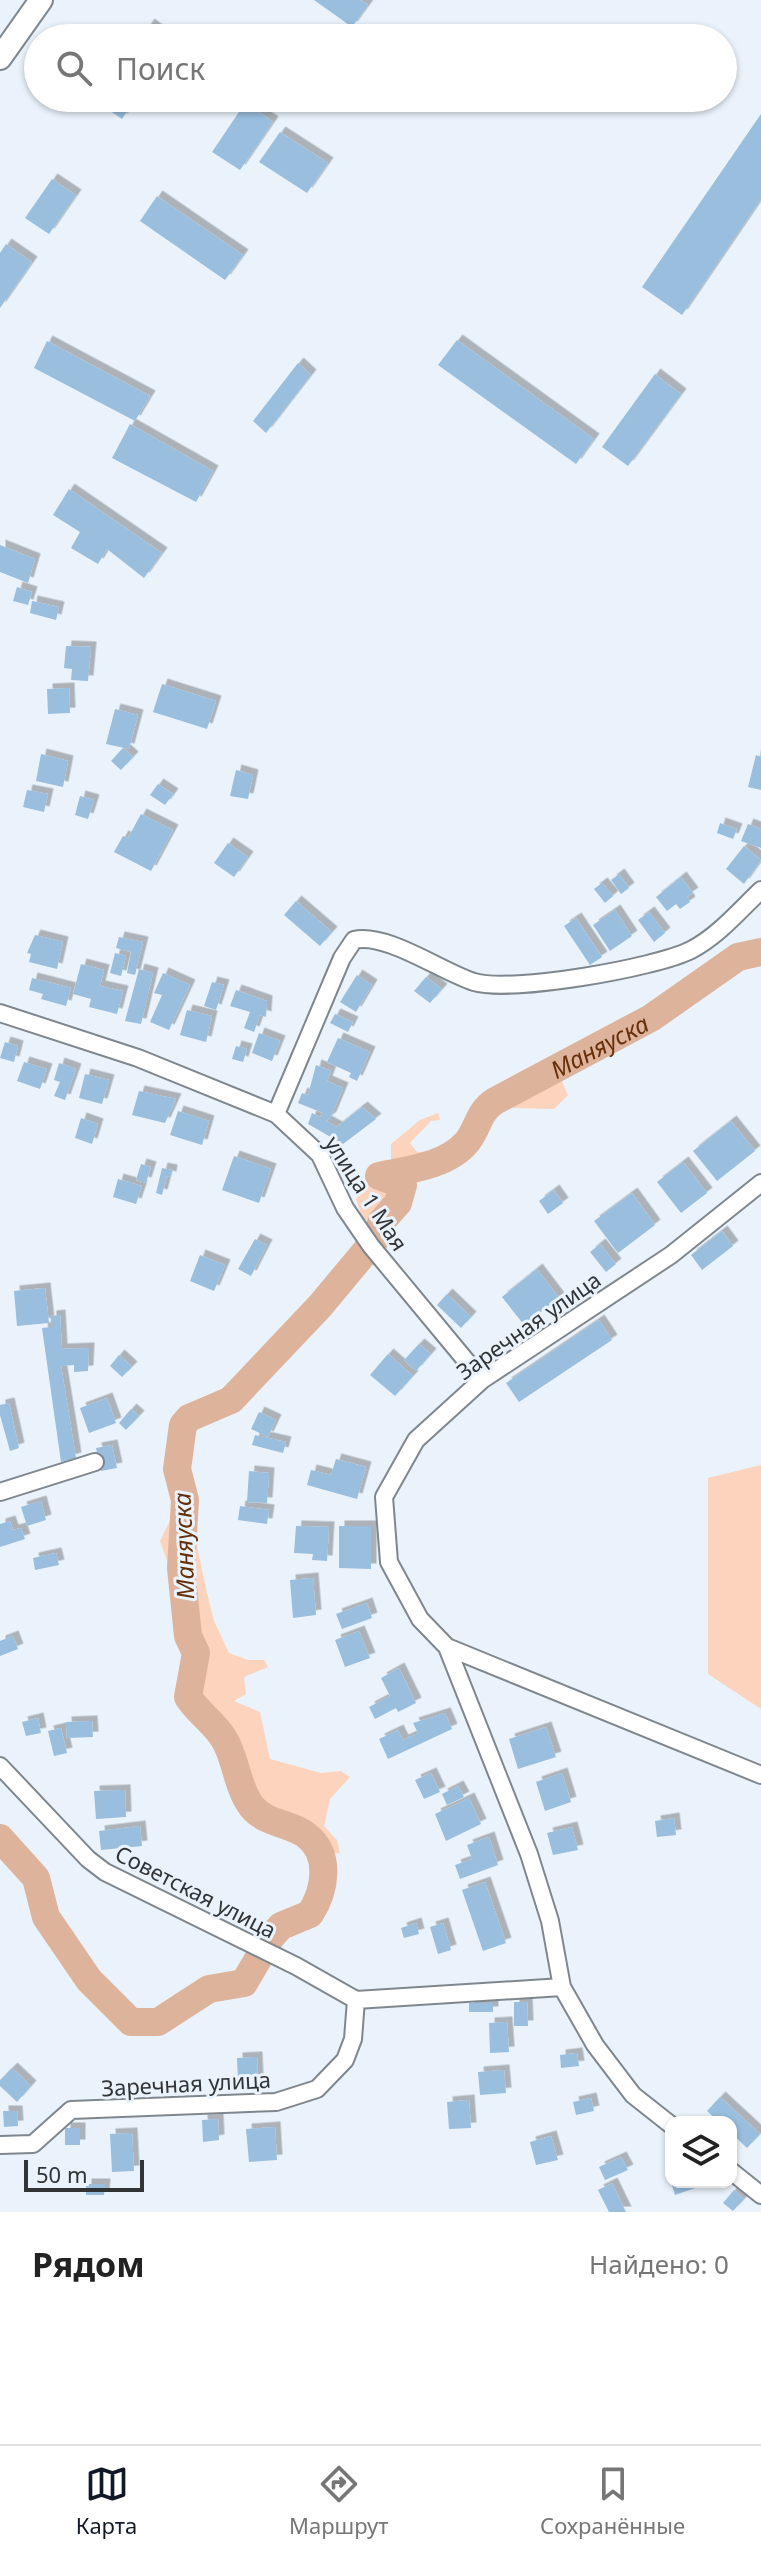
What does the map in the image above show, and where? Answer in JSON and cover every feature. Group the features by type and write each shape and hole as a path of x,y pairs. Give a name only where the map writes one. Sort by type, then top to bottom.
{"main road":[{"path":"0,58 41,0"}],"street":[{"path":"276,1114 342,958 354,940 387,943 437,969 477,983 531,986 658,961 692,950 713,935 761,890"},
{"name":"улица 1 Мая","path":"0,1013 138,1058 276,1114 320,1155 345,1208 371,1246 482,1380"},
{"name":"Заречная улица","path":"665,2120 633,2095 595,2045 562,1987 550,1921 529,1854 447,1647 420,1619 389,1562 384,1497 416,1440 482,1380 671,1255 761,1183"},
{"path":"0,1492 95,1462"},
{"path":"447,1647 761,1775"},
{"name":"Советская улица","path":"0,1766 88,1859 105,1872 296,1966 356,2000"},
{"path":"356,2000 562,1987"},
{"name":"Заречная улица","path":"0,2145 33,2144 71,2110 276,2102 317,2089 345,2060 353,2039 356,2000"},
{"path":"737,2176 761,2195"}],"shaded area":[{"path":"554,1064 568,1095 554,1109 513,1108 506,1090 524,1073"},
{"path":"438,1113 440,1120 431,1121 410,1143 417,1152 436,1151 393,1171 387,1181 400,1181 397,1195 372,1224 362,1217 356,1199 375,1176 391,1163 391,1144 420,1120"},
{"path":"761,1465 761,1709 708,1674 708,1478"},
{"path":"197,1498 197,1546 214,1621 229,1653 248,1660 264,1660 268,1667 244,1677 246,1694 234,1701 260,1712 270,1759 321,1773 341,1771 350,1777 330,1799 324,1826 337,1840 340,1853 320,1855 306,1829 267,1811 252,1795 195,1705 169,1566 160,1541 179,1509"}],"building":[{"path":"314,0 360,0 368,5 354,24 348,24"},
{"path":"112,112 127,112 122,119"},
{"path":"239,112 258,112 273,122 240,170 212,152"},
{"path":"761,114 761,199 682,315 642,287"},
{"path":"280,132 328,163 307,193 259,162"},
{"path":"52,179 76,195 49,234 25,218"},
{"path":"157,196 243,255 225,280 140,221"},
{"path":"6,244 32,262 0,308 0,253"},
{"path":"457,340 594,439 576,464 438,365"},
{"path":"47,341 150,396 135,421 34,368"},
{"path":"298,363 311,375 266,433 253,421"},
{"path":"655,374 681,394 628,466 602,447"},
{"path":"130,424 213,471 196,502 112,458"},
{"path":"69,489 162,553 144,578 107,549 98,564 71,548 80,532 53,515"},
{"path":"0,545 35,559 28,583 0,572"},
{"path":"17,587 32,592 28,605 13,601"},
{"path":"32,601 59,607 56,620 30,613"},
{"path":"66,646 91,647 88,681 71,680 72,669 64,668"},
{"path":"162,684 216,701 207,729 153,712"},
{"path":"69,688 70,713 48,714 47,689"},
{"path":"115,709 138,715 129,749 106,744"},
{"path":"123,748 133,757 121,770 111,761"},
{"path":"41,754 68,761 63,787 36,781"},
{"path":"756,755 761,757 761,790 748,787"},
{"path":"236,770 253,775 248,799 230,796"},
{"path":"158,784 173,794 165,805 150,795"},
{"path":"27,790 48,794 44,812 23,807"},
{"path":"80,796 94,800 88,819 75,815"},
{"path":"141,814 173,830 151,871 114,852 123,836 128,838"},
{"path":"720,823 737,829 733,839 717,833"},
{"path":"748,824 761,829 761,848 741,841"},
{"path":"228,843 248,857 234,877 214,863"},
{"path":"744,846 761,860 744,884 726,869"},
{"path":"619,874 629,888 621,894 611,880"},
{"path":"681,877 693,893 687,897 690,902 680,909 676,904 667,911 656,897"},
{"path":"602,883 613,896 605,903 594,889"},
{"path":"296,901 332,932 320,946 284,915"},
{"path":"615,910 632,936 610,951 593,925"},
{"path":"649,912 665,933 654,942 638,920"},
{"path":"576,918 602,957 590,965 564,926"},
{"path":"35,935 63,942 57,969 29,962 31,954 27,953"},
{"path":"119,937 143,942 135,975 127,973 131,952 116,948"},
{"path":"115,953 126,956 121,976 110,973"},
{"path":"81,964 104,970 100,986 123,991 117,1014 89,1007 91,999 73,994"},
{"path":"139,969 153,973 141,1024 125,1021"},
{"path":"163,973 190,985 169,1030 150,1022 162,995 154,993"},
{"path":"357,975 372,985 356,1012 340,1002"},
{"path":"426,977 442,989 430,1003 414,991"},
{"path":"32,978 71,988 66,1006 41,999 43,994 29,990"},
{"path":"212,982 224,985 216,1010 204,1006"},
{"path":"236,990 267,1001 266,1017 260,1015 254,1032 244,1028 250,1012 230,1006"},
{"path":"187,1010 212,1016 206,1042 180,1035"},
{"path":"335,1014 353,1022 348,1032 330,1023"},
{"path":"259,1033 280,1041 272,1061 252,1053"},
{"path":"338,1038 370,1052 357,1081 349,1077 351,1073 327,1062"},
{"path":"5,1042 18,1046 14,1062 0,1058"},
{"path":"236,1046 247,1049 243,1062 232,1059"},
{"path":"24,1062 47,1069 40,1089 17,1081"},
{"path":"59,1063 76,1069 65,1100 54,1096 60,1082 54,1080"},
{"path":"316,1065 331,1071 327,1081 343,1088 331,1117 326,1121 337,1127 362,1107 376,1119 343,1144 308,1124 312,1113 320,1117 323,1113 298,1103 302,1093 308,1095"},
{"path":"85,1074 109,1080 102,1104 79,1098"},
{"path":"139,1091 176,1099 165,1123 132,1115"},
{"path":"178,1111 209,1121 202,1145 170,1135"},
{"path":"81,1118 98,1124 92,1144 75,1138"},
{"path":"731,1121 755,1151 717,1181 693,1151"},
{"path":"234,1156 271,1169 259,1203 222,1190"},
{"path":"683,1162 707,1193 681,1213 657,1182"},
{"path":"141,1164 151,1167 146,1183 136,1180"},
{"path":"162,1168 172,1170 171,1177 167,1176 162,1195 156,1193"},
{"path":"118,1179 142,1186 136,1204 113,1197"},
{"path":"554,1190 563,1203 548,1214 539,1201"},
{"path":"632,1193 655,1225 618,1253 594,1221"},
{"path":"722,1231 733,1246 702,1270 691,1255"},
{"path":"255,1239 267,1245 251,1276 238,1269"},
{"path":"600,1244 616,1264 606,1272 590,1252"},
{"path":"200,1255 225,1265 214,1291 190,1281"},
{"path":"537,1269 559,1298 524,1325 502,1297"},
{"path":"45,1288 49,1323 17,1326 14,1291"},
{"path":"447,1294 471,1317 461,1328 437,1305"},
{"path":"60,1315 62,1349 89,1348 88,1371 74,1372 74,1365 61,1366 76,1458 61,1462 42,1328 51,1327 51,1316"},
{"path":"599,1320 612,1340 519,1402 506,1383"},
{"path":"419,1344 431,1354 416,1371 404,1360"},
{"path":"388,1354 413,1376 395,1396 370,1375"},
{"path":"119,1355 132,1367 122,1377 110,1366"},
{"path":"107,1398 116,1423 89,1433 80,1408"},
{"path":"9,1403 19,1448 10,1451 0,1415 0,1405"},
{"path":"131,1409 139,1416 126,1430 119,1423"},
{"path":"259,1412 276,1420 268,1437 251,1429"},
{"path":"255,1435 286,1442 283,1453 252,1445"},
{"path":"112,1445 117,1468 101,1471 96,1448"},
{"path":"336,1459 366,1467 357,1499 307,1485 311,1470 331,1475"},
{"path":"249,1471 269,1473 267,1503 247,1502"},
{"path":"41,1501 46,1520 27,1526 21,1507"},
{"path":"240,1506 269,1510 267,1524 238,1520"},
{"path":"10,1521 13,1530 21,1528 25,1539 0,1547 0,1524"},
{"path":"296,1526 329,1527 327,1561 312,1560 313,1554 294,1553"},
{"path":"339,1526 371,1526 371,1569 339,1568"},
{"path":"56,1553 59,1565 35,1570 33,1558"},
{"path":"313,1578 316,1615 293,1618 290,1580"},
{"path":"367,1603 372,1618 342,1629 336,1614"},
{"path":"359,1631 370,1658 345,1667 335,1640"},
{"path":"13,1636 18,1649 0,1656 0,1641"},
{"path":"399,1668 416,1703 398,1712 396,1708 375,1719 369,1707 390,1696 381,1678"},
{"path":"445,1713 452,1729 388,1759 379,1739 398,1730 403,1740 418,1733 413,1723"},
{"path":"38,1718 41,1733 26,1736 22,1722"},
{"path":"92,1721 93,1737 67,1738 66,1722"},
{"path":"546,1727 556,1757 518,1769 509,1739"},
{"path":"61,1728 67,1753 54,1756 48,1731"},
{"path":"431,1773 440,1792 424,1799 415,1780"},
{"path":"562,1773 571,1802 545,1811 536,1782"},
{"path":"458,1786 464,1797 447,1805 442,1794"},
{"path":"125,1790 126,1817 96,1819 94,1791"},
{"path":"469,1798 481,1824 446,1841 435,1814"},
{"path":"674,1818 676,1835 657,1837 655,1821"},
{"path":"140,1826 142,1846 101,1850 99,1831"},
{"path":"572,1827 578,1850 553,1855 547,1833"},
{"path":"489,1837 498,1865 460,1879 455,1865 472,1859 467,1845"},
{"path":"485,1882 506,1943 483,1951 462,1890"},
{"path":"416,1923 419,1934 404,1938 401,1928"},
{"path":"443,1923 451,1950 438,1954 430,1927"},
{"path":"514,2002 527,2002 528,2026 514,2026"},
{"path":"469,2003 493,2003 493,2012 469,2012"},
{"path":"507,2022 509,2052 490,2053 489,2023"},
{"path":"577,2053 579,2066 561,2068 560,2055"},
{"path":"257,2057 258,2082 238,2083 237,2058"},
{"path":"12,2068 31,2086 17,2102 0,2086 0,2080"},
{"path":"504,2070 506,2093 480,2095 478,2072"},
{"path":"720,2097 760,2134 747,2148 737,2139 737,2116 712,2116 707,2111"},
{"path":"591,2098 594,2111 576,2115 573,2102"},
{"path":"469,2100 471,2128 449,2129 447,2102"},
{"path":"3,2111 17,2111 18,2126 4,2127"},
{"path":"218,2119 219,2140 203,2142 202,2120"},
{"path":"275,2127 277,2160 249,2162 246,2129"},
{"path":"65,2128 80,2128 80,2145 65,2145"},
{"path":"132,2133 134,2171 112,2172 110,2134"},
{"path":"551,2136 558,2160 536,2165 530,2142"},
{"path":"621,2157 628,2170 605,2180 599,2167"},
{"path":"612,2183 626,2212 609,2212 598,2190"},
{"path":"86,2184 105,2184 104,2195 86,2195"},
{"path":"673,2188 695,2188 675,2195"},
{"path":"734,2190 744,2199 733,2211 723,2203"}],"waterway":[{"name":"Маняуска","path":"0,1838 36,1878 46,1917 89,1980 131,2022 158,2022 209,1989 244,1983 281,1926 310,1914 322,1884 320,1853 306,1835 264,1817 252,1807 224,1739 188,1697 196,1653 188,1636 181,1568 185,1500 177,1469 183,1425 189,1418 231,1400 320,1306 375,1240 382,1221 398,1203 403,1185 379,1176 426,1166 449,1157 467,1142 485,1110 495,1101 651,1018 738,957 761,952"}]}
